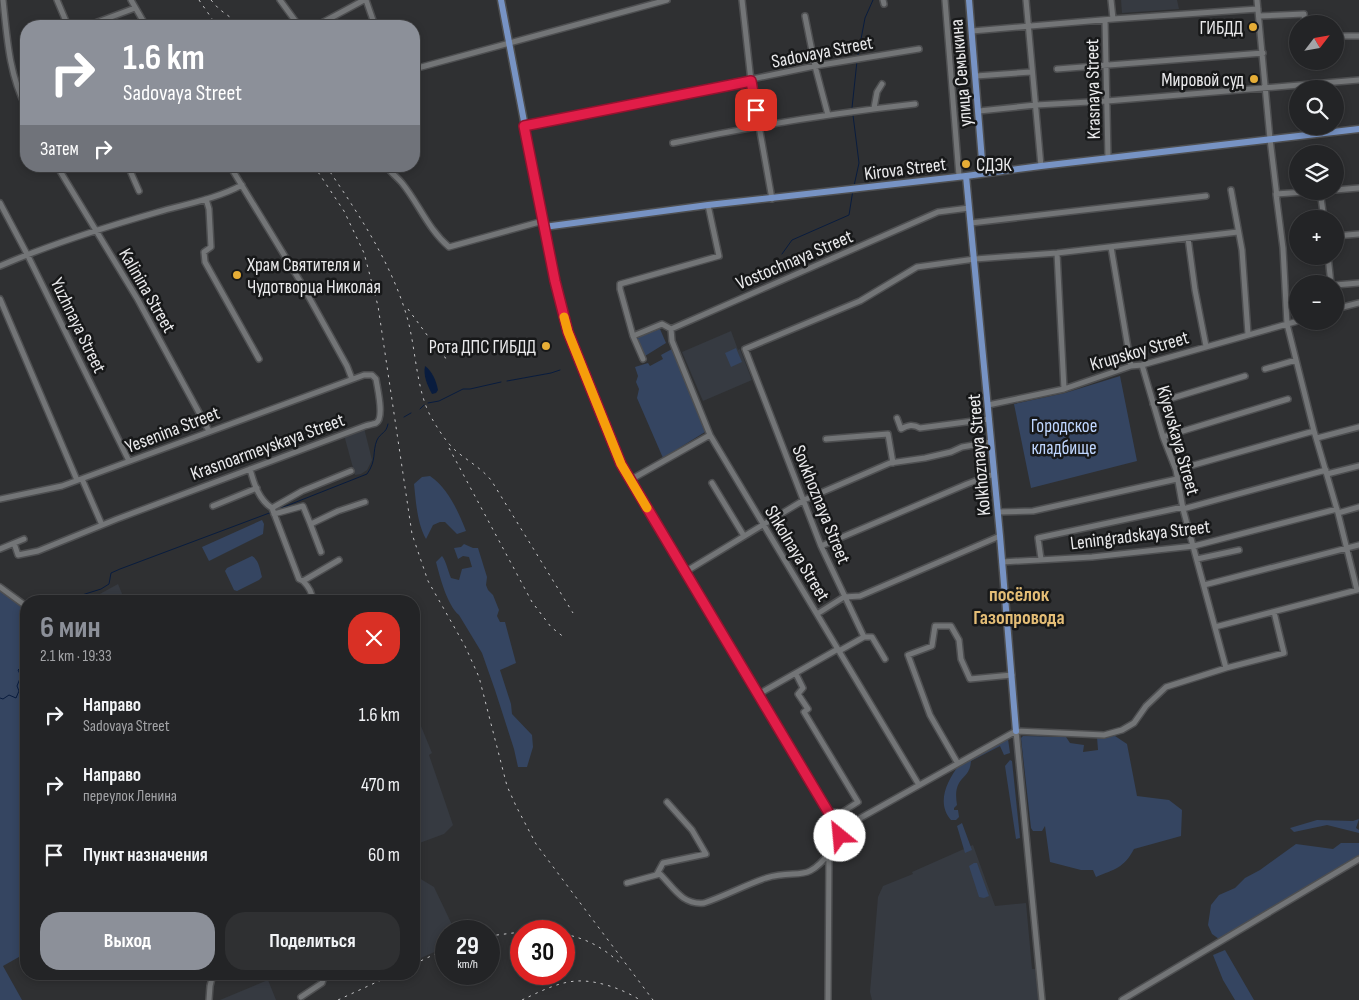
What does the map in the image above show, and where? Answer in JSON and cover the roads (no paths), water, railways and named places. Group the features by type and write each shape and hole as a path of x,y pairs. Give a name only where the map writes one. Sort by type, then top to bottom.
{"main road":[{"path":"501,0 544,224"},
{"name":"улица Семыкина","path":"969,0 983,174"},
{"name":"Kirova Street","path":"544,224 772,199 1359,129"},
{"name":"Kolkhoznaya Street","path":"963,176 975,259 1016,731"}],"street":[{"path":"3,0 9,56 14,79 20,94"},
{"path":"58,0 66,20"},
{"path":"131,0 142,20"},
{"path":"280,0 295,20"},
{"path":"326,20 355,2 365,0 372,20"},
{"path":"420,67 667,0"},
{"path":"742,0 751,81 772,199"},
{"name":"Kolkhoznaya Street","path":"945,0 963,176"},
{"path":"1026,0 1041,166"},
{"name":"Krasnaya Street","path":"1111,0 1113,19"},
{"path":"1215,628 1357,590 1338,511 1314,431 1287,324 1283,256 1257,0"},
{"path":"103,20 135,8"},
{"path":"972,31 1258,9"},
{"path":"1259,16 1304,15"},
{"path":"805,16 815,66 828,115"},
{"name":"Krasnaya Street","path":"1106,20 1108,158"},
{"path":"1344,36 1359,36"},
{"name":"Sadovaya Street","path":"524,126 751,81 815,66 919,49"},
{"path":"1058,69 1263,53"},
{"path":"976,76 1031,72"},
{"path":"979,111 1036,104 1107,101 1359,80"},
{"path":"874,108 877,92 882,84"},
{"path":"673,143 758,125 915,104"},
{"name":"Kalinina Street","path":"61,172 138,300 209,431"},
{"path":"131,172 139,191"},
{"path":"234,172 300,281 347,366 352,379"},
{"name":"Kirova Street","path":"390,172 402,182 437,236 449,247 544,224"},
{"path":"0,266 27,254 96,231 206,199 242,185"},
{"path":"1344,189 1359,188"},
{"path":"1231,190 1242,250 1248,334"},
{"path":"1277,196 1289,195"},
{"path":"971,223 1206,196"},
{"path":"206,199 209,209 211,246 204,252 205,262 259,359"},
{"name":"Yuzhnaya Street","path":"0,203 129,461"},
{"path":"643,359 633,336 620,284 719,256 708,205"},
{"name":"Vostochnaya Street","path":"633,336 662,324 671,329 938,212 969,208"},
{"path":"544,224 555,281 568,332 621,464 839,830 840,836 821,864 805,874 768,878 704,903 694,904 685,901 660,874 627,883"},
{"path":"975,259 1057,253 1238,232"},
{"path":"1344,235 1359,234"},
{"path":"1188,238 1195,290 1206,346"},
{"path":"1111,247 1131,366"},
{"path":"1057,253 1064,389"},
{"name":"Sovkhoznaya Street","path":"885,659 872,638 864,636 844,597 821,546 745,349 860,301 912,269 930,264 975,259"},
{"path":"1344,284 1359,283"},
{"path":"0,299 102,525"},
{"path":"1344,307 1359,303"},
{"name":"Krupskoy Street","path":"988,405 1064,389 1131,366 1142,365 1287,324"},
{"name":"Shkolnaya Street","path":"671,329 672,341 710,435 919,785"},
{"path":"1265,369 1296,360"},
{"name":"Kiyevskaya Street","path":"1142,365 1163,437 1176,470 1183,508 1226,668"},
{"name":"Krasnoarmeyskaya Street","path":"14,543 18,555 38,551 357,428 376,424 381,413 376,379 372,375 364,374 352,379"},
{"path":"1153,404 1245,376"},
{"name":"Yesenina Street","path":"0,499 62,486 352,379"},
{"path":"1163,437 1288,398"},
{"path":"897,418 901,428 908,425 920,428 989,419"},
{"path":"1317,438 1359,427"},
{"path":"1176,470 1314,431"},
{"path":"826,439 888,434 893,463"},
{"path":"630,480 710,435"},
{"path":"685,572 804,500 893,463 925,458 951,452 962,447 991,442"},
{"path":"1041,559 1038,538 1183,508 1326,472 1359,466"},
{"path":"250,469 263,502 272,508 299,579 309,586 313,595"},
{"path":"272,508 302,491 351,472"},
{"path":"821,546 994,474"},
{"path":"998,512 1033,511 1177,479"},
{"path":"712,483 744,536"},
{"path":"213,506 257,488"},
{"path":"310,523 366,502"},
{"path":"274,514 303,506 321,552"},
{"name":"Leningradskaya Street","path":"1002,562 1092,557 1194,546 1338,511 1359,508"},
{"path":"817,614 844,597 860,596 1000,536"},
{"path":"0,549 24,539"},
{"path":"1204,585 1359,545"},
{"path":"1197,559 1239,550"},
{"path":"303,582 339,560"},
{"path":"0,587 20,602"},
{"path":"839,830 957,762 1016,731 1104,734 1122,730 1134,723 1146,706 1166,687 1226,668 1284,653 1274,612"},
{"path":"957,762 930,715 908,655 932,646 935,626 951,626 959,640 961,660 970,679 1012,675"},
{"path":"757,695 864,636"},
{"path":"796,674 803,688 798,694 808,709 804,712 858,802 841,813 827,811"},
{"path":"1016,731 1042,1000"},
{"path":"657,874 663,863 706,854 692,830 667,802"},
{"path":"828,1000 830,853"},
{"path":"1122,1000 1359,859"},
{"path":"209,1000 212,980"},
{"path":"301,997 322,983 323,980"}],"waterway":[{"path":"858,55 865,18 873,0"},
{"path":"852,108 857,61"},
{"path":"853,115 859,163 854,186"},
{"path":"782,254 792,240 849,215 853,190"},
{"path":"507,381 560,370"},
{"path":"428,403 439,401 463,389 501,382"},
{"path":"420,409 424,405"},
{"path":"404,417 411,413"},
{"path":"276,510 367,474 372,464 377,440 386,430 388,424"},
{"path":"82,595 101,589 109,584 111,573 120,569 272,512"},
{"path":"20,668 18,670 20,674"},
{"path":"0,698 3,699 9,695 16,698 19,691 17,686 20,678"}],"railway":[{"path":"199,0 213,20"},
{"path":"211,0 219,9 234,20"},
{"path":"318,172 344,211 364,253 378,306 412,534 428,581 465,646 479,677 507,786 536,844 653,1000"},
{"path":"330,172 372,238 392,277 407,317 419,382 431,417 452,447 491,480 573,613"},
{"path":"408,309 441,354 448,360"},
{"path":"449,448 532,602 551,627 565,638"},
{"path":"500,935 510,933"},
{"path":"575,937 595,945 622,965"},
{"path":"420,961 435,954"},
{"path":"338,1000 381,980"},
{"path":"522,1000 556,985 577,981 610,986 640,1000"}],"place":[{"name":"ГИБДД","path":"1253,27"},
{"name":"Мировой суд","path":"1254,79"},
{"name":"СДЭК","path":"966,164"},
{"name":"Храм Святителя и Чудотворца Николая","path":"237,275"},
{"name":"Рота ДПС ГИБДД","path":"546,346"}],"district":[{"name":"посёлок Газопровода","path":"1019,606"}],"park label":[{"name":"Городское кладбище","path":"1064,436"}]}
